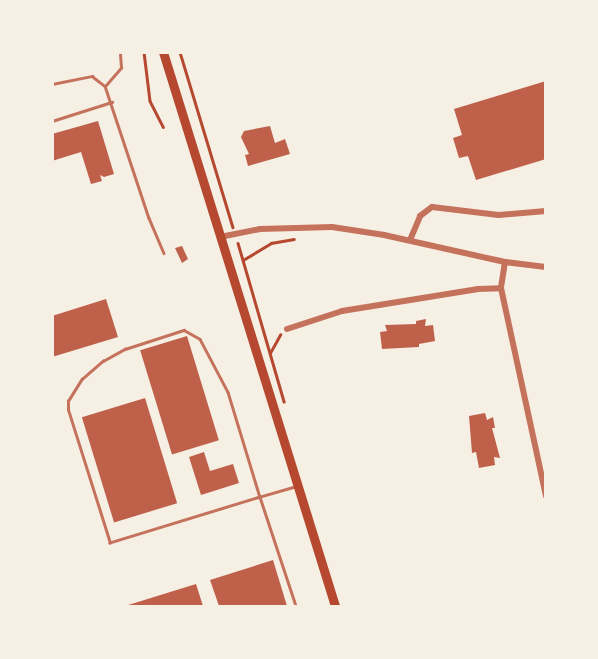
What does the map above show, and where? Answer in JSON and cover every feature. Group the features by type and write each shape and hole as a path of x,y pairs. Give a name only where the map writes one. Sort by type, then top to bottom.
{"main road":[{"path":"163,52 335,607"}],"street":[{"path":"410,240 420,216 432,207 499,215 545,211"},
{"path":"220,237 286,227 332,227 410,240 505,262 545,267"},
{"path":"505,262 501,288 545,496"},
{"path":"287,329 342,311 501,288"}],"lane":[{"path":"105,86 121,68 120,52"},
{"path":"52,84 92,76 105,86 145,208 164,253"},
{"path":"52,121 112,102"},
{"path":"296,607 260,498 228,391 200,339 192,333 177,332 125,349 103,361 72,393 68,410 110,543 260,498 298,486"}],"path":[{"path":"144,52 150,101 163,127"},
{"path":"180,52 287,412"},
{"path":"243,260 271,243 304,238"},
{"path":"270,353 275,341 287,329"}],"building":[{"path":"546,81 546,159 476,180 468,156 459,158 453,138 462,135 454,109"},
{"path":"98,121 114,174 104,177 100,175 102,181 91,184 81,152 52,161 52,134"},
{"path":"270,126 275,143 285,139 290,154 248,166 245,155 249,154 241,137 244,131"},
{"path":"182,246 188,259 182,263 175,248"},
{"path":"106,299 118,337 52,357 52,316"},
{"path":"426,319 425,326 433,325 435,341 419,344 419,347 382,349 380,332 387,331 385,325 416,324 416,321"},
{"path":"187,336 219,440 172,455 140,350"},
{"path":"145,398 177,503 114,522 82,417"},
{"path":"485,413 487,420 493,417 495,428 492,428 500,458 494,457 495,465 479,468 476,452 472,453 469,416"},
{"path":"204,452 210,471 233,464 239,483 201,495 189,457"},
{"path":"273,560 287,606 219,606 210,580"},
{"path":"196,584 203,606 125,606"}]}
